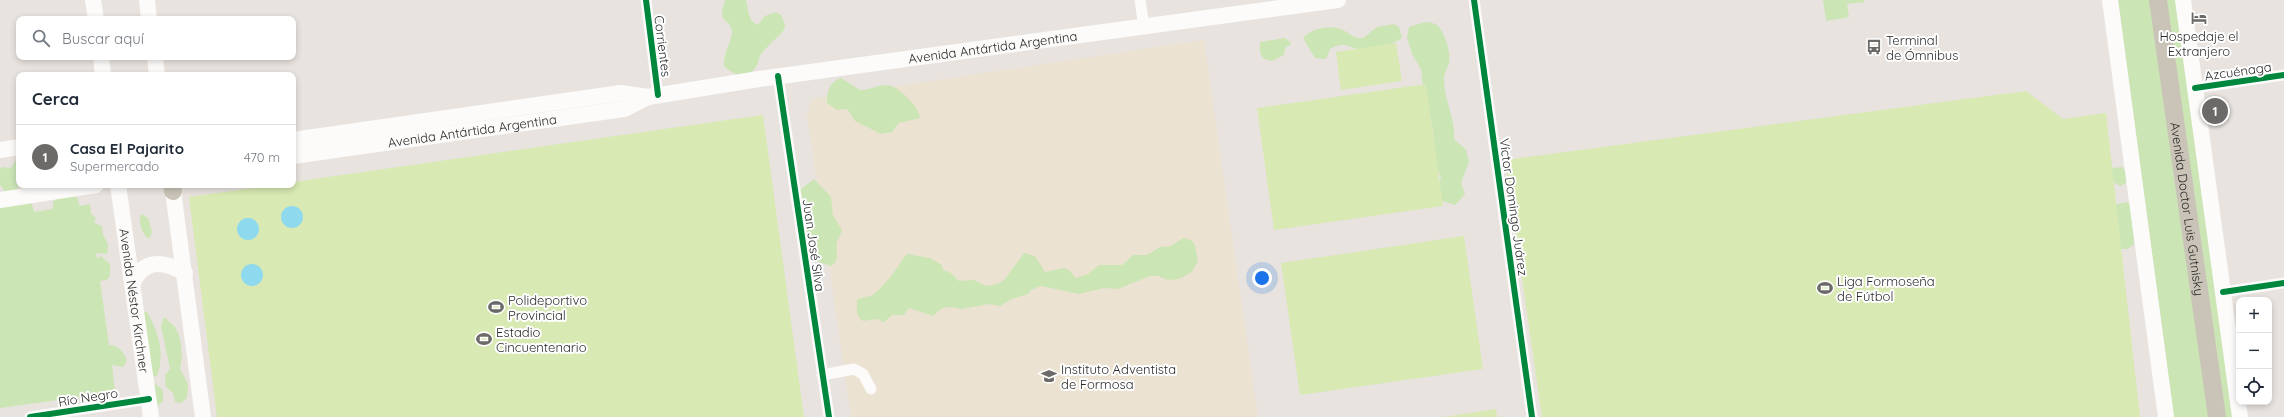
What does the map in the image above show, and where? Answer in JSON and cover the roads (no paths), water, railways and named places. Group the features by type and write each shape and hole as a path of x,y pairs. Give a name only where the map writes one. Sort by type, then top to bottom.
{"main road":[{"path":"93,0 96,16"},
{"path":"147,0 150,16"},
{"name":"Avenida Antártida Argentina","path":"296,140 622,93 653,96 778,76 1144,26 1264,5 1338,0"},
{"path":"2110,0 2166,417"},
{"name":"Avenida Doctor Luis Gutnisky","path":"2158,0 2217,417"},
{"name":"Avenida Doctor Luis Gutnisky","path":"2183,0 2240,417"},
{"path":"101,60 103,72"},
{"name":"Avenida Antártida Argentina","path":"296,156 624,109 653,96"},
{"path":"0,150 16,147"},
{"path":"0,200 77,188"},
{"name":"Avenida Néstor Kirchner","path":"118,188 151,417"},
{"path":"172,188 185,273 203,417"},
{"path":"132,284 140,271 156,263 170,266 185,273"}],"street":[{"name":"Corrientes","path":"646,0 653,96"},
{"path":"1140,0 1144,26"},
{"name":"Víctor Domingo Juárez","path":"1474,0 1532,417"},
{"name":"Azcuénaga","path":"2195,88 2284,75"},
{"name":"Juan José Silva","path":"778,76 829,417"},
{"path":"2223,292 2284,283"},
{"path":"822,375 854,369 863,374 871,389"},
{"name":"Río Negro","path":"30,417 149,399"}],"water":[{"path":"292,206 300,209 303,217 300,225 292,228 284,225 281,217 284,209"},
{"path":"244,218 252,218 259,225 259,233 252,240 244,240 237,233 237,225"},
{"path":"248,264 256,264 263,271 263,279 256,286 248,286 241,279 241,271"}],"place":[{"name":"Hospedaje el Extranjero","path":"2199,18"},
{"name":"Terminal de Ómnibus","path":"1874,47"},
{"name":"Casa El Pajarito","path":"2215,111"},
{"name":"Liga Formoseña de Fútbol","path":"1825,288"},
{"name":"Polideportivo Provincial","path":"496,307"},
{"name":"Estadio Cincuentenario","path":"484,339"},
{"name":"Instituto Adventista de Formosa","path":"1049,376"}]}
